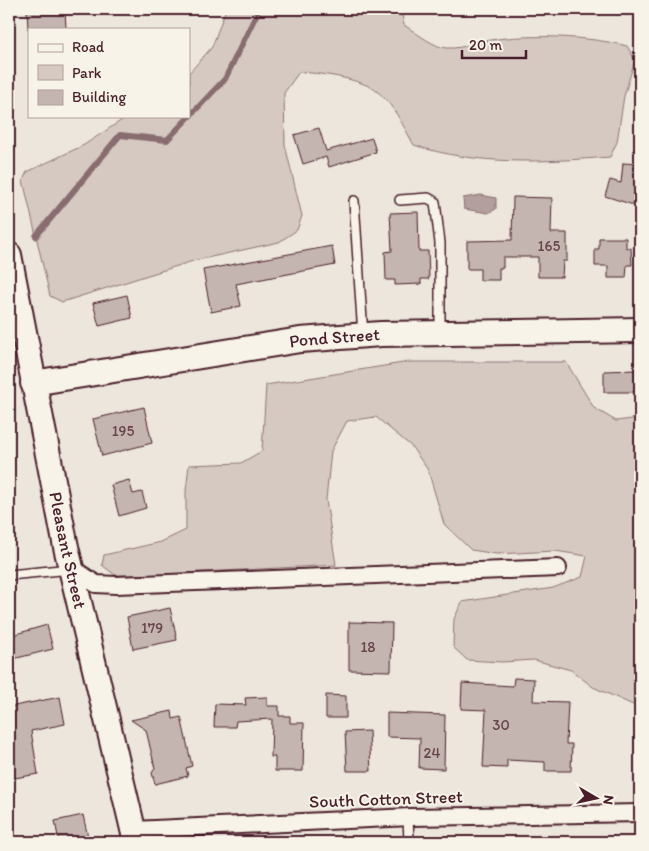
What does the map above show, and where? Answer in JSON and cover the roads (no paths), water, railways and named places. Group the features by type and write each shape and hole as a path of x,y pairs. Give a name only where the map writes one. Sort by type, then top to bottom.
{"street":[{"name":"Pleasant Street","path":"9,256 33,383 72,568 134,836"},
{"name":"Pond Street","path":"33,383 243,348 363,335 640,330"},
{"path":"72,568 96,584 116,585 558,568"},
{"name":"South Cotton Street","path":"134,836 408,817 640,813"}],"lane":[{"path":"400,200 428,198 435,202 440,243 440,333"},
{"path":"354,201 363,335"},
{"path":"9,575 72,568"},
{"path":"408,817 409,842"}],"waterway":[{"path":"190,116 225,79 259,9"},
{"path":"36,236 120,135 167,140 188,118"}]}
